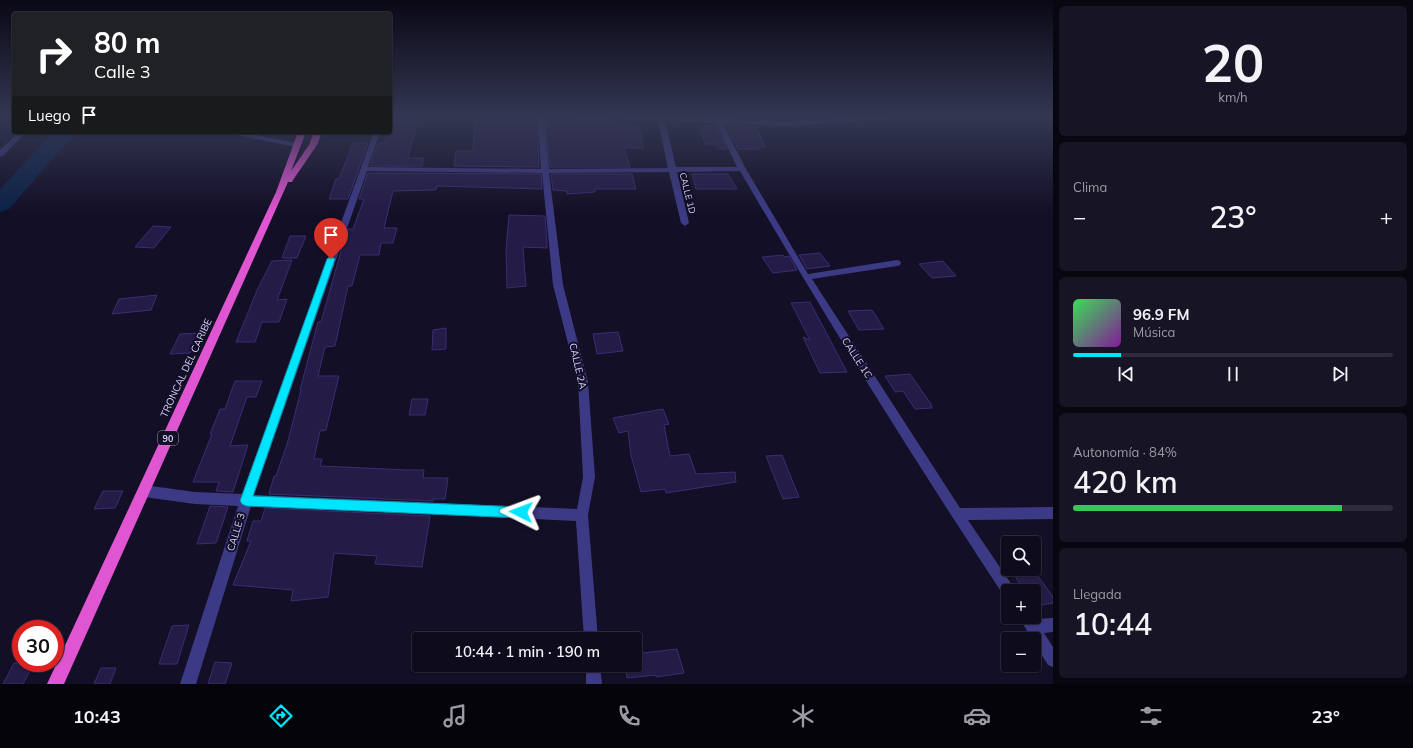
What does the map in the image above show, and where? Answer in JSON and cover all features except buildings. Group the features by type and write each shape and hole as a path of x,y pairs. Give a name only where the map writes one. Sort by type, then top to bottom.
{"highway":[{"name":"TRONCAL DEL CARIBE","path":"55,684 280,192 294,150"},
{"name":"TRONCAL DEL CARIBE","path":"280,192 310,150"}],"street":[{"name":"CALLE 3","path":"188,684 246,501 370,150"},
{"name":"CALLE 2A","path":"543,150 558,285 583,382 589,477 582,515 590,632"},
{"name":"CALLE 1D","path":"667,150 685,224"},
{"name":"CALLE 1C","path":"732,150 742,170 806,277 957,514 1004,584"},
{"path":"363,169 545,171 742,170"},
{"path":"806,277 897,263"},
{"path":"144,491 195,498 246,501 582,515"},
{"path":"957,514 1053,513"},
{"path":"1041,623 1053,625"},
{"path":"1031,624 1053,660"},
{"path":"593,672 594,684"}],"waterway":[{"path":"0,204 49,150"}],"route":[{"path":"331,259 246,501 521,512"}]}
